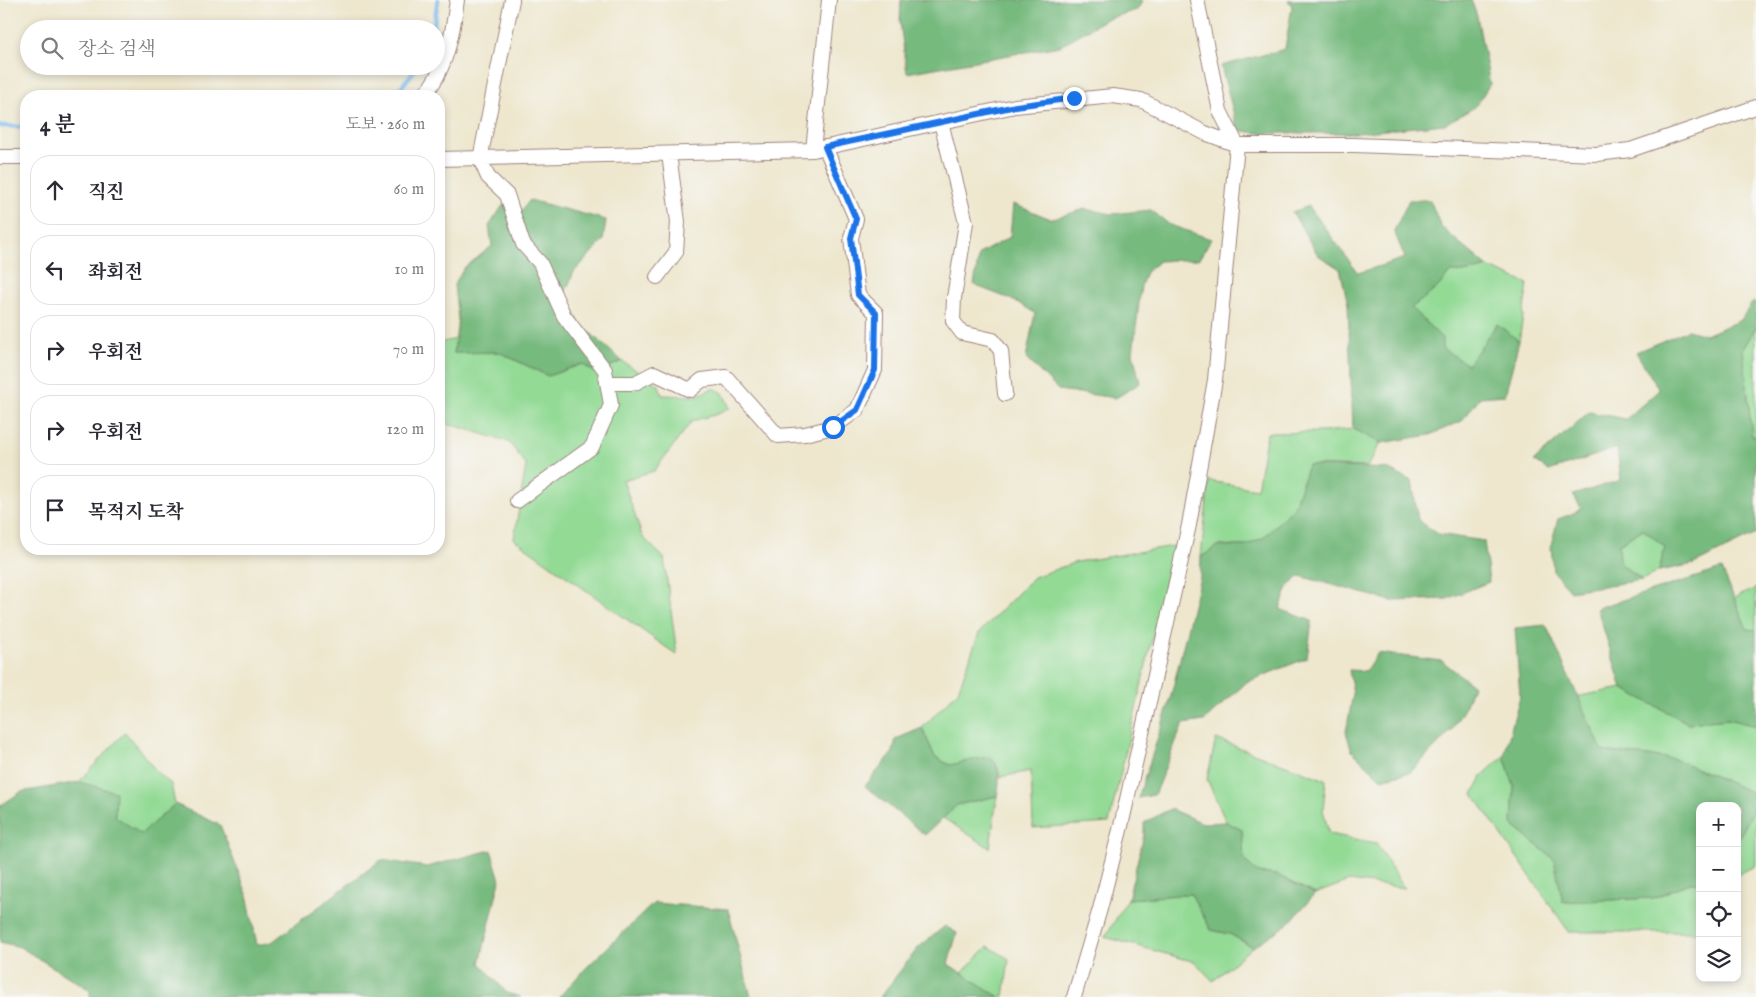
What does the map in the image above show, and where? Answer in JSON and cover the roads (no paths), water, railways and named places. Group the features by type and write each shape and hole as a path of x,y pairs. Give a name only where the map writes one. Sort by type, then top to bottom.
{"street":[{"path":"445,53 452,36 457,0"},
{"path":"512,0 480,159 488,177 507,195 523,244 540,263 564,316 605,370 611,405 592,447 517,501"},
{"path":"607,383 635,383 654,373 690,390 702,380 726,377 778,436 805,434 833,427 857,410 875,370 876,313 858,295 851,238 856,219 819,149 829,0"},
{"path":"1074,996 1100,909 1116,844 1189,525 1215,380 1237,145 1220,111 1197,0"},
{"path":"428,90 436,75"},
{"path":"445,159 819,149 1016,106 1112,96 1141,100 1205,133 1237,145 1354,145 1597,154 1630,150 1756,107"},
{"path":"941,122 966,223 953,321 962,333 993,340 1001,351 1005,394"},
{"path":"657,277 676,252 678,222 669,154"},
{"path":"0,157 20,157"}],"waterway":[{"path":"435,20 438,0"},
{"path":"399,90 411,75"},
{"path":"0,126 20,127"}]}
